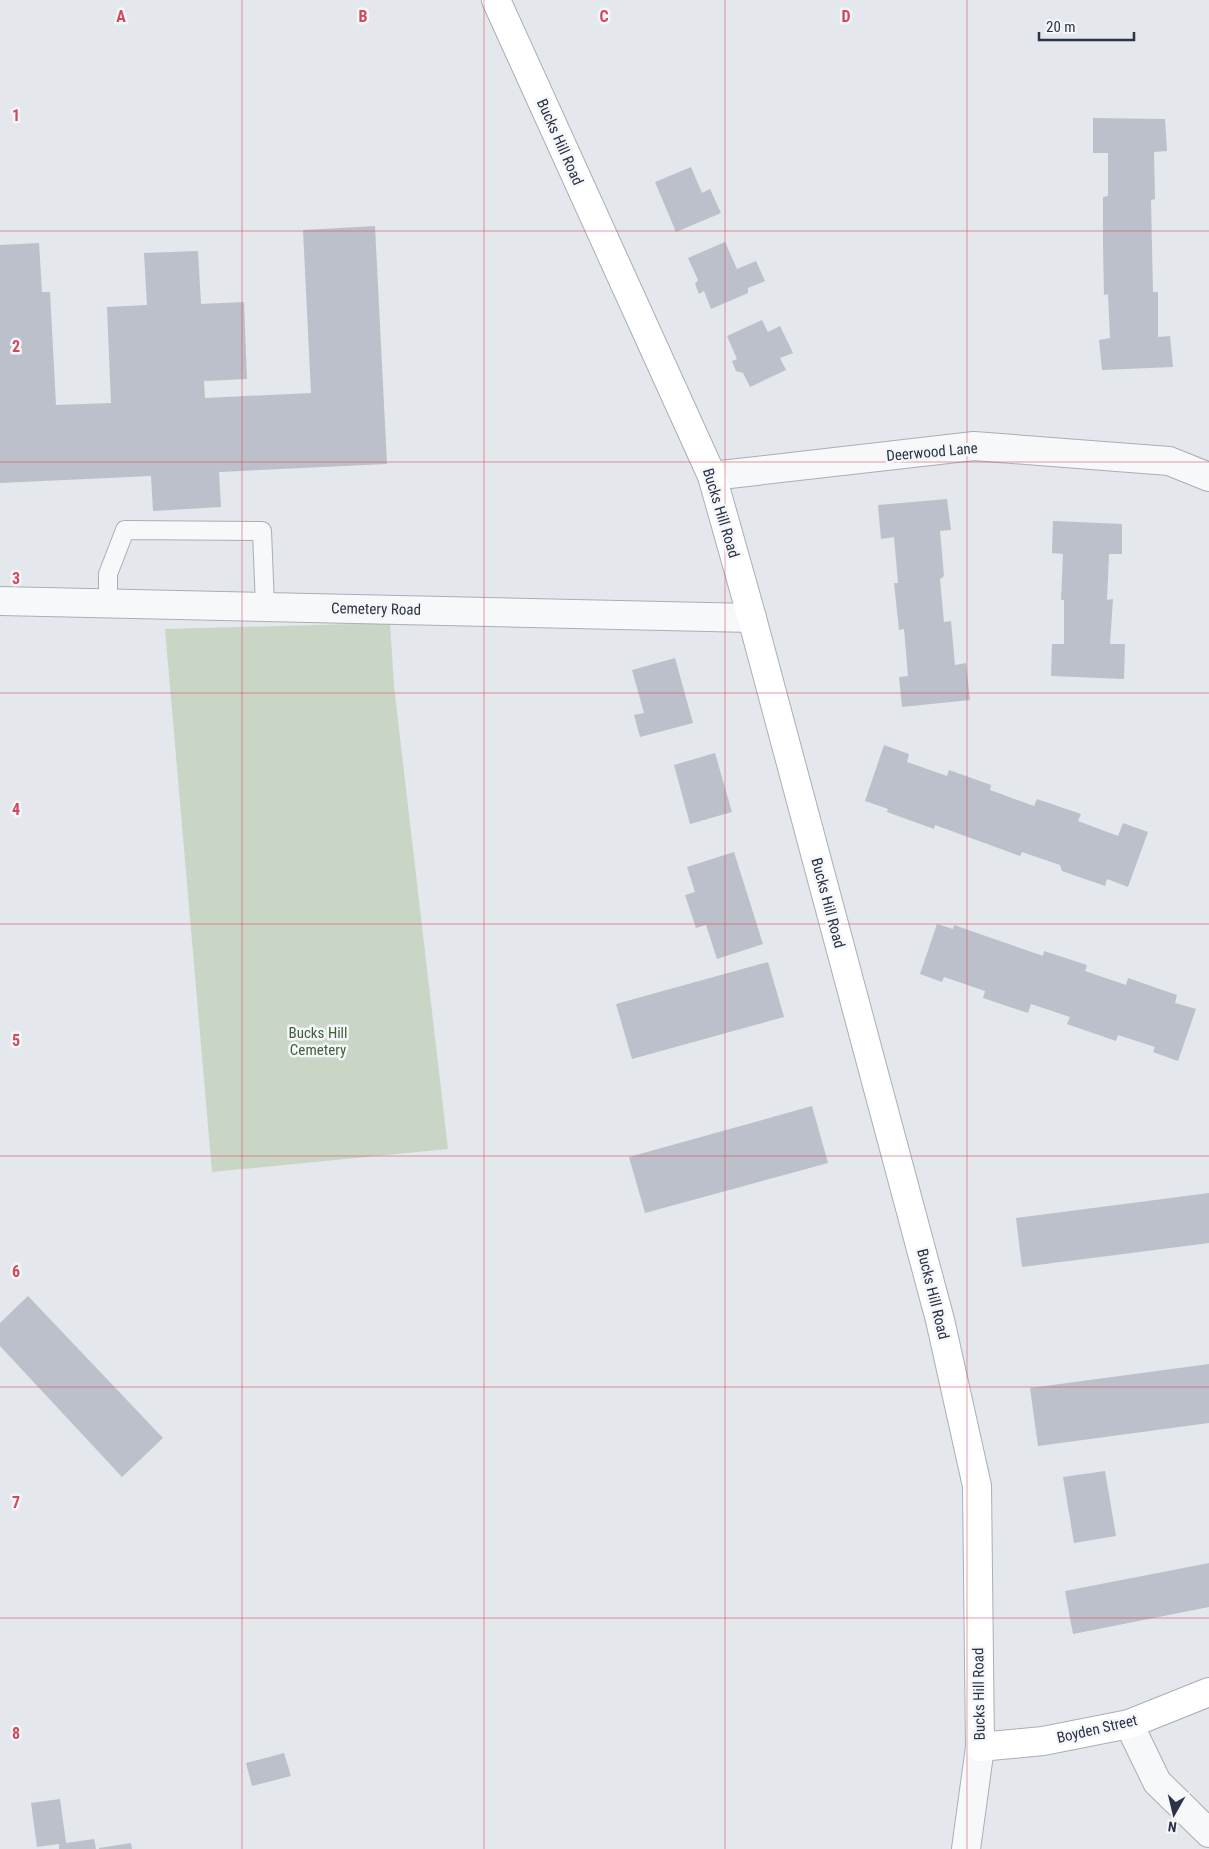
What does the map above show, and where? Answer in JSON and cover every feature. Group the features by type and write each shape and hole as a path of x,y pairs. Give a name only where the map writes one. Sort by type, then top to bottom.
{"street":[{"name":"Bucks Hill Road","path":"496,0 712,476 752,618 940,1320 977,1486 980,1747 966,1849"},
{"name":"Deerwood Lane","path":"712,476 974,446 1169,461 1209,476"},
{"name":"Cemetery Road","path":"0,601 752,618"},
{"name":"Boyden Street","path":"980,1747 1043,1741 1129,1724 1209,1692"},
{"path":"1129,1724 1157,1782 1209,1833"}],"lane":[{"path":"108,603 108,574 125,530 262,531 265,606"}],"green space":[{"name":"Bucks Hill Cemetery","path":"390,623 394,686 448,1149 212,1172 165,629"}],"building":[{"path":"1093,118 1165,119 1167,151 1154,152 1155,199 1151,200 1153,292 1158,292 1158,337 1170,336 1173,367 1102,370 1099,340 1110,338 1108,294 1104,295 1103,245 1103,197 1108,196 1108,153 1093,153"},
{"path":"691,167 702,193 710,189 721,213 676,232 655,182"},
{"path":"375,226 387,464 219,472 221,507 153,511 151,476 0,483 0,245 39,243 42,292 50,292 56,405 111,403 107,307 147,305 144,253 198,251 201,304 244,302 247,379 204,381 205,398 311,393 303,230"},
{"path":"725,242 737,269 756,261 765,281 748,288 748,293 711,309 704,291 699,294 695,284 698,280 688,258"},
{"path":"762,320 768,332 780,326 793,353 780,358 786,370 750,387 743,373 736,371 732,361 737,359 727,336"},
{"path":"947,499 951,530 940,531 944,576 940,579 944,622 951,621 955,665 966,663 970,700 902,707 899,677 908,676 904,629 899,630 894,583 898,583 894,537 881,539 878,505"},
{"path":"1053,521 1122,524 1122,554 1109,554 1107,600 1113,599 1110,644 1125,644 1124,679 1051,676 1052,644 1064,644 1064,600 1061,600 1063,554 1052,553"},
{"path":"675,658 693,723 640,737 634,715 644,713 632,670"},
{"path":"884,745 909,754 907,762 947,776 949,770 991,785 990,790 1034,806 1037,799 1081,814 1078,821 1118,836 1123,823 1148,832 1128,887 1107,879 1105,886 1062,871 1060,865 1022,852 1020,856 935,825 934,829 887,812 888,809 865,801"},
{"path":"715,753 732,812 690,824 674,765"},
{"path":"734,852 763,944 717,959 706,925 696,928 685,895 695,892 687,867"},
{"path":"937,924 953,929 954,925 1043,956 1044,951 1087,965 1085,971 1126,985 1128,978 1177,995 1175,1003 1196,1009 1178,1061 1153,1052 1155,1047 1118,1035 1116,1041 1067,1024 1070,1017 1031,1004 1028,1013 983,998 985,991 944,977 942,982 920,974"},
{"path":"768,962 784,1017 632,1059 616,1004"},
{"path":"812,1106 828,1163 645,1213 629,1157"},
{"path":"1209,1193 1209,1243 1022,1267 1016,1218"},
{"path":"28,1296 163,1438 122,1477 0,1346 0,1323"},
{"path":"1209,1364 1209,1423 1038,1446 1030,1388"},
{"path":"1105,1471 1116,1536 1074,1543 1063,1477"},
{"path":"1209,1563 1209,1607 1073,1634 1065,1591"},
{"path":"284,1753 291,1776 252,1786 246,1763"},
{"path":"60,1799 66,1843 94,1839 96,1849 59,1849 59,1844 37,1847 31,1803"},
{"path":"131,1843 132,1849 99,1849 99,1848"}]}
